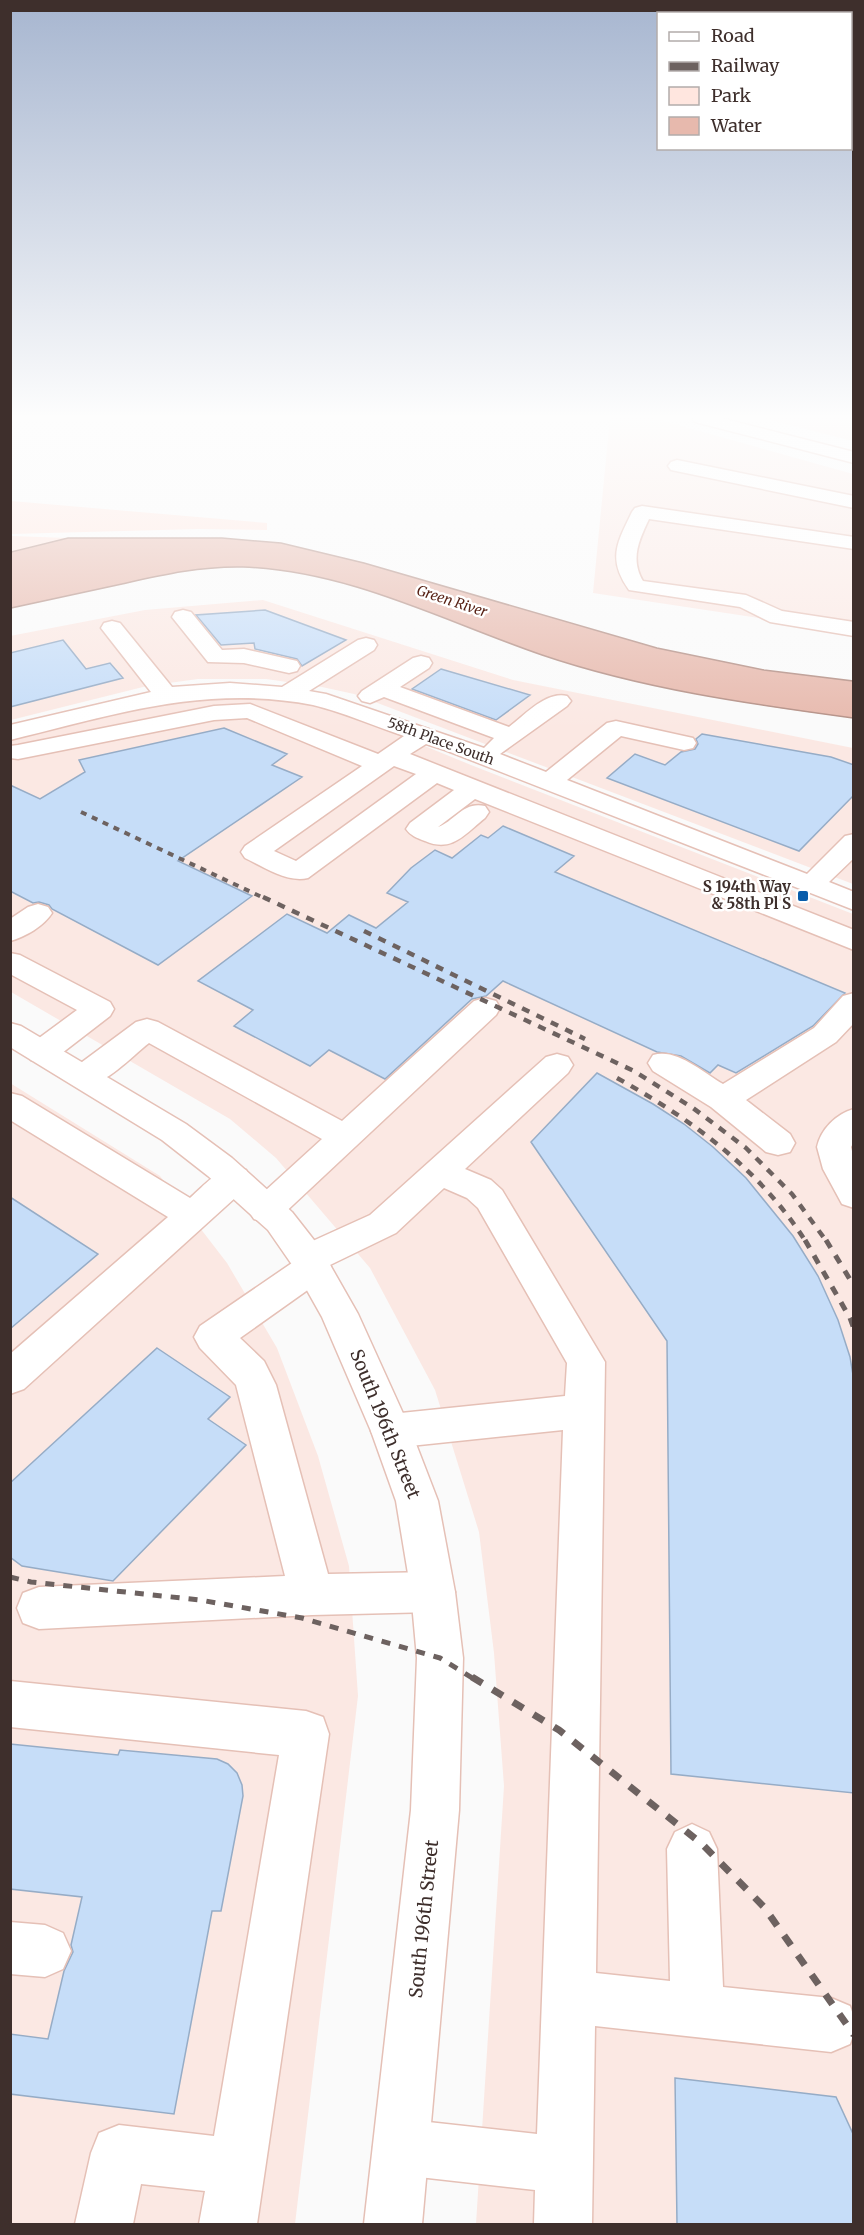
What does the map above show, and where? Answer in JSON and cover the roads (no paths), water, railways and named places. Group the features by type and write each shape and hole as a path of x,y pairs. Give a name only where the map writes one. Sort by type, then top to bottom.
{"main road":[{"path":"637,522 625,548 627,573 636,586 746,601 778,617 854,629"},
{"path":"712,522 854,543"},
{"path":"183,617 216,657 244,656 289,666"},
{"path":"112,628 167,696"},
{"path":"289,693 366,645"},
{"path":"231,698 244,656"},
{"path":"352,708 421,663"},
{"path":"382,688 512,736"},
{"name":"58th Place South","path":"10,733 167,696 231,698 289,693 352,708 423,734 854,902"},
{"path":"10,754 231,698 250,711 386,760 434,773 474,800 647,858 854,941"},
{"path":"484,757 559,701"},
{"path":"549,782 616,728 684,743"},
{"path":"423,734 255,852 298,873 434,773"},
{"path":"647,858 676,832"},
{"path":"811,885 854,842"},
{"path":"10,932 38,913"},
{"path":"10,963 99,1009 42,1052"},
{"path":"723,1099 825,1035 854,1003"},
{"path":"266,1210 485,1008"},
{"path":"85,1076 147,1029 345,1137"},
{"name":"South 196th Street","path":"10,1033 85,1076 174,1132 234,1179 280,1221 310,1263 339,1314 391,1431 417,1501 433,1592 440,1658 435,1810 393,2224"},
{"path":"664,1063 723,1099 778,1143"},
{"path":"312,1595 256,1384 250,1372 213,1337 310,1263 383,1224 557,1065"},
{"path":"10,1104 193,1216"},
{"path":"854,1120 839,1135 834,1144 834,1152 854,1195"},
{"path":"440,1172 479,1188 490,1199 586,1362 563,2224"},
{"path":"10,1378 234,1179"},
{"path":"391,1431 584,1411"},
{"path":"39,1608 312,1595 433,1592"},
{"path":"10,1704 306,1734 228,2224"},
{"path":"692,1849 697,2011"},
{"path":"569,1997 831,2025"},
{"path":"401,2147 565,2165"},
{"path":"104,2224 119,2153 238,2167"}],"water":[{"name":"Green River","path":"68,538 222,538 281,543 364,563 657,648 764,670 853,681 853,718 735,701 618,677 542,655 359,588 283,571 243,567 197,570 152,577 11,608 11,552"}],"railway":[{"path":"81,812 266,899"},
{"path":"263,897 634,1071 693,1108 746,1148 792,1194 827,1242"},
{"path":"364,931 585,1039"},
{"path":"617,1078 671,1111 722,1148 767,1191 806,1242"},
{"path":"805,1240 850,1318 854,1329"},
{"path":"826,1240 854,1286"},
{"path":"10,1577 31,1582 200,1600 302,1618 440,1658 474,1679"},
{"path":"472,1677 559,1730 702,1844 764,1907 854,2035"}],"place":[{"name":"S 194th Way & 58th Pl S","path":"803,896"}]}
